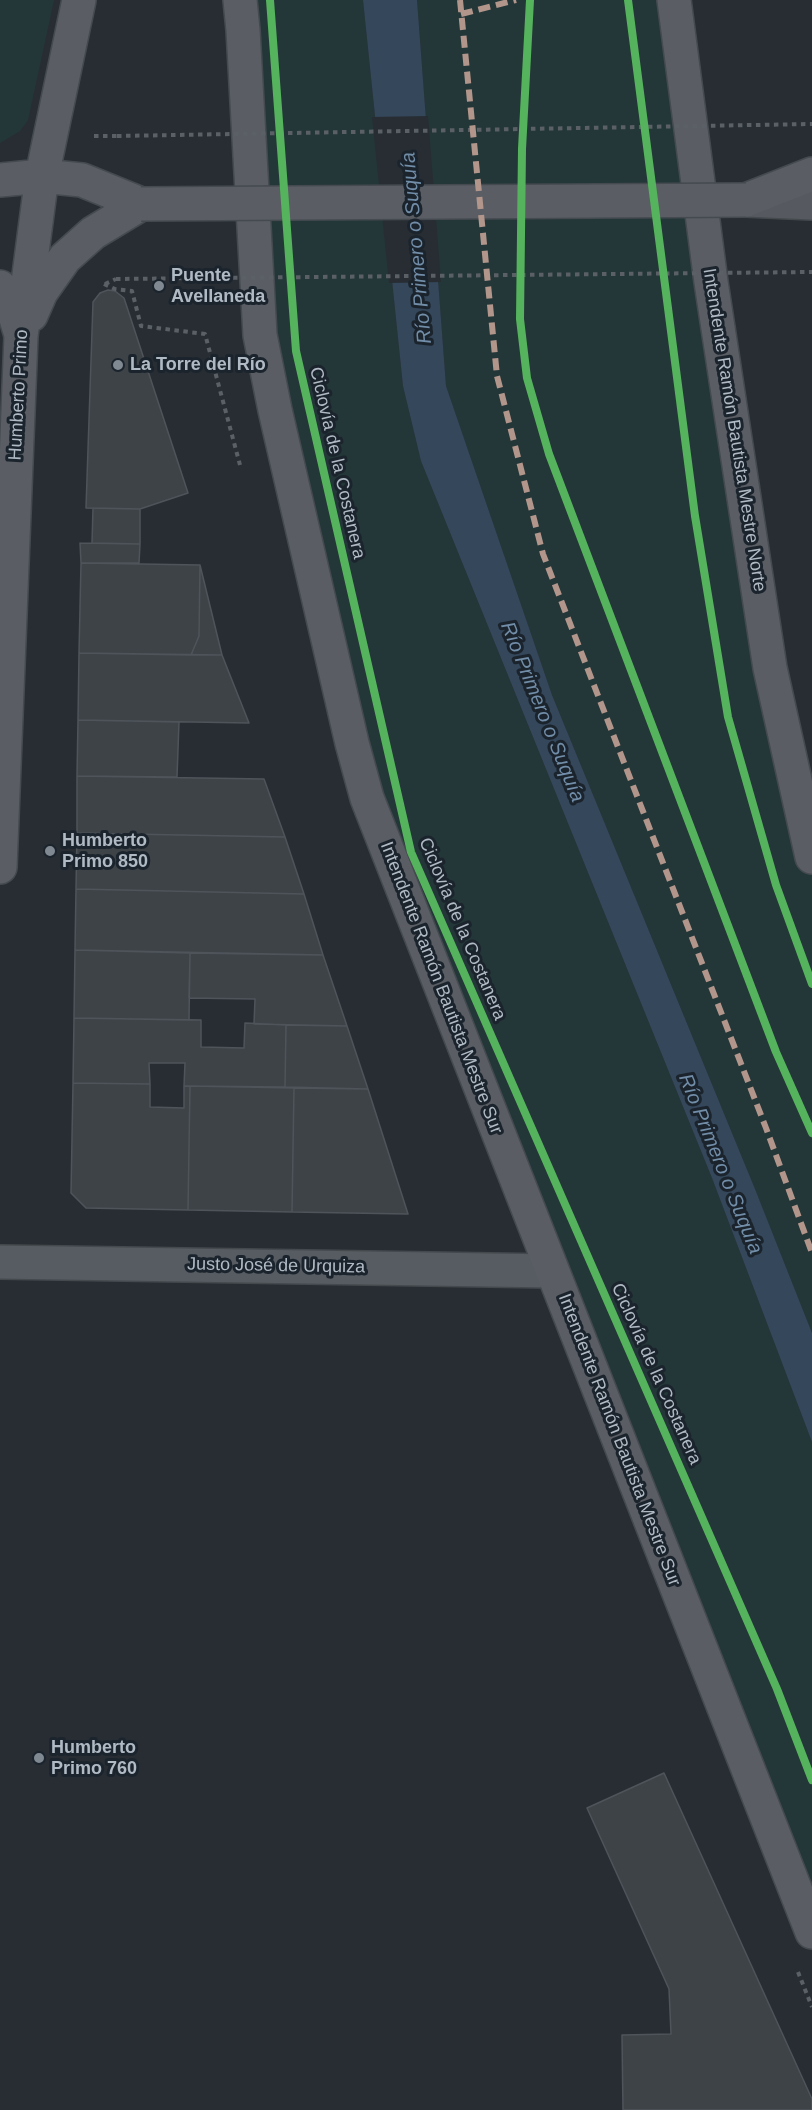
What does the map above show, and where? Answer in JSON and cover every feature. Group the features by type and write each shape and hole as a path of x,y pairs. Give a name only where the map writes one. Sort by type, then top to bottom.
{"main road":[{"name":"Humberto Primo","path":"0,867 21,336 42,176 79,0"},
{"name":"Intendente Ramón Bautista Mestre Sur","path":"240,0 260,335 352,743 367,798 389,859 812,1932"},
{"name":"Intendente Ramón Bautista Mestre Norte","path":"674,0 711,282 770,668 812,857"},
{"path":"746,200 812,174"},
{"path":"0,180 42,176 82,180 141,204 746,200 812,203"},
{"path":"21,336 41,292 65,258 93,233 141,204"},
{"path":"0,287 14,312 21,336"}],"street":[{"name":"Justo José de Urquiza","path":"0,1262 552,1271"}],"path":[{"path":"522,138 524,115"},
{"path":"643,117 646,141"},
{"path":"280,124 281,136"},
{"path":"117,136 812,124"},
{"path":"520,262 520,285"},
{"path":"290,267 292,291"},
{"path":"663,270 665,282"},
{"path":"116,279 812,272"},
{"path":"104,284 115,289 132,291 141,326"}],"shaded area":[{"path":"0,0 54,0 28,120 20,131 0,143"},
{"path":"240,0 363,0 403,386 421,461 712,1178 812,1442 812,1932 389,859 275,410"},
{"path":"417,0 674,0 812,857 812,1333 552,695 446,386"}],"water":[{"name":"Río Primero o Suquía","path":"363,0 417,0 446,386 552,695 812,1333 812,1442 712,1178 421,461 403,386"}],"pier":[{"path":"428,116 441,282 389,283 372,117"}],"building":[{"name":"La Torre del Río","path":"108,290 115,291 124,298 188,493 140,509 86,508 93,302 100,293"},
{"path":"93,508 140,509 140,544 92,543"},
{"path":"80,543 140,544 139,563 81,563"},
{"path":"81,563 200,565 199,636 191,655 79,653"},
{"path":"200,565 222,655 191,655 199,636"},
{"path":"79,653 222,655 249,723 78,720"},
{"path":"78,720 179,722 177,777 77,776"},
{"path":"77,776 264,779 285,837 77,833"},
{"path":"77,833 285,837 304,894 76,889"},
{"path":"76,889 304,894 323,955 75,950"},
{"path":"75,950 190,953 189,1020 74,1018"},
{"path":"190,953 323,955 347,1026 254,1024 255,999 189,998"},
{"path":"74,1018 201,1020 201,1047 244,1048 245,1023 286,1025 285,1087 184,1086 185,1063 149,1063 150,1084 73,1083"},
{"path":"286,1025 347,1026 368,1089 285,1087"},
{"path":"73,1083 150,1084 150,1107 184,1108 184,1086 190,1086 188,1210 86,1208 71,1193"},
{"path":"190,1086 294,1088 292,1212 188,1210"},
{"path":"294,1088 368,1089 408,1214 292,1212"},
{"path":"664,1773 812,2099 812,2110 623,2110 622,2035 671,2034 669,1989 587,1808"}],"marked path":[{"path":"460,0 497,376 543,554 766,1128 812,1253"},
{"path":"461,14 516,0"}],"cycle path":[{"name":"Ciclovía de la Costanera","path":"270,0 296,351 411,852 777,1689 812,1780"},
{"path":"530,0 522,149 520,319 527,378 549,454 776,1052 812,1133"},
{"path":"628,0 695,516 728,717 776,885 812,984"}],"place":[{"name":"Puente Avellaneda","path":"159,286"},
{"name":"La Torre del Río","path":"118,365"},
{"name":"Humberto Primo 850","path":"50,851"},
{"name":"Humberto Primo 760","path":"39,1758"}]}
